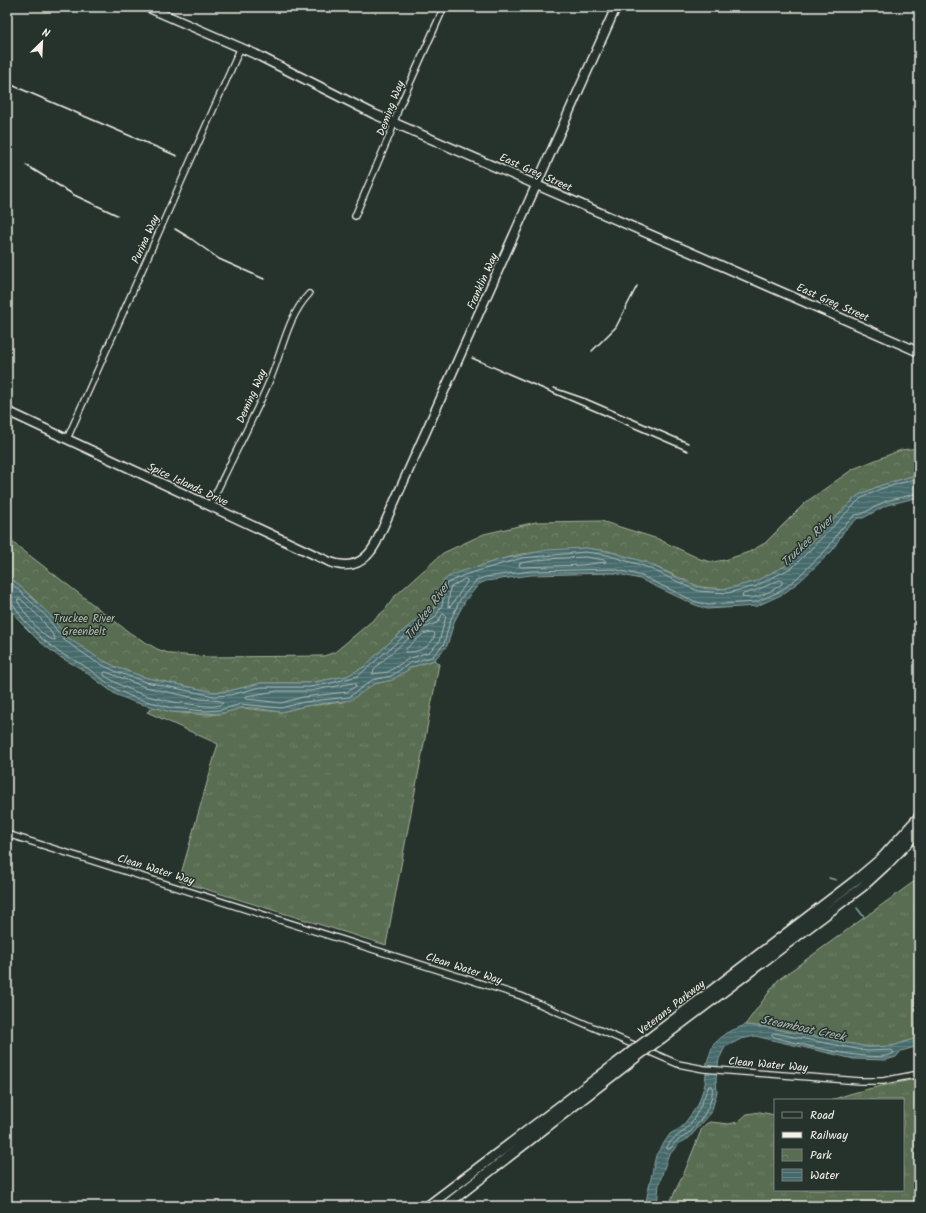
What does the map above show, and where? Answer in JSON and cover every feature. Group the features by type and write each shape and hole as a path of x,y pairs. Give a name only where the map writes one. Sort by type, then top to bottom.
{"main road":[{"name":"Veterans Parkway","path":"445,1206 632,1056 856,880 882,858 919,817"},
{"name":"Veterans Parkway","path":"658,1036 862,887 919,831"},
{"name":"Veterans Parkway","path":"428,1206 632,1056"}],"street":[{"name":"East Greg Street","path":"148,7 241,48 360,108 919,352"},
{"name":"Deming Way","path":"355,216 444,7"},
{"name":"Franklin Way","path":"362,561 368,556 376,543 616,7"},
{"name":"Purina Way","path":"67,439 241,48"},
{"name":"Deming Way","path":"210,506 269,382 301,302 309,294"},
{"name":"Spice Islands Drive","path":"7,411 336,565 350,565 362,561"},
{"name":"Clean Water Way","path":"7,834 521,996 669,1061 688,1067 860,1081 883,1081 919,1074"}],"green space":[{"name":"Truckee River Greenbelt","path":"919,448 919,474 879,486 857,496 791,563 754,582 726,589 700,587 645,562 608,551 585,548 522,554 498,560 448,577 432,615 416,620 364,667 347,676 309,683 261,683 229,691 214,692 147,678 118,668 98,658 67,637 36,601 7,574 7,538 130,633 157,649 171,654 208,657 324,656 335,652 385,610 395,596 443,553 484,534 536,522 601,521 658,539 700,559 712,562 725,560 749,552 765,543 806,502 853,469 901,450"},
{"path":"434,660 439,664 386,945 179,881 218,744 147,712 154,707 171,712 206,715 220,714 241,708 281,712 305,706 343,702 374,684 392,680 412,667"},
{"path":"919,878 919,1037 893,1046 868,1047 765,1027 745,1025 778,980"},
{"path":"919,1078 919,1206 668,1206 685,1171 702,1128 710,1122 729,1124 738,1122 747,1114 760,1112 774,1115 774,1191 904,1191 904,1099 835,1099 864,1090"}],"water":[{"path":"919,474 919,497 887,505 863,518 858,518 844,531 832,551 800,581 783,594 757,606 707,609 640,579 614,573 531,575 486,581 479,584 465,601 454,622 447,646 434,660 412,667 392,680 374,684 351,700 305,706 281,712 241,708 220,714 171,712 134,702 115,694 80,668 58,656 39,641 20,622 7,604 7,574 49,614 67,637 98,658 118,668 147,678 214,692 229,691 261,683 309,683 347,676 364,667 391,641 418,619 425,619 432,615 438,603 441,585 448,577 462,571 498,560 547,550 585,548 607,551 645,562 692,585 707,589 726,589 754,582 791,563 857,496 879,486"},
{"path":"745,1025 765,1027 868,1047 893,1046 919,1037 919,1046 901,1051 896,1057 886,1060 854,1059 755,1036 741,1039 725,1047 719,1059 716,1078 717,1092 711,1113 689,1138 680,1143 668,1156 659,1184 657,1206 645,1206 656,1155 670,1134 682,1127 698,1105 705,1084 707,1062 713,1045 726,1033"}],"waterway":[{"path":"829,878 836,880"},
{"path":"857,908 864,917"}],"railway":[{"path":"7,83 177,156"},
{"path":"26,165 74,195 117,215"},
{"path":"175,229 219,259 264,279"},
{"path":"592,351 616,327 637,286"},
{"path":"472,358 688,451"},
{"path":"554,388 586,399 688,443"}],"water label":[{"name":"Truckee River","path":"807,541"},
{"name":"Truckee River","path":"427,611"},
{"name":"Steamboat Creek","path":"803,1028"}]}
